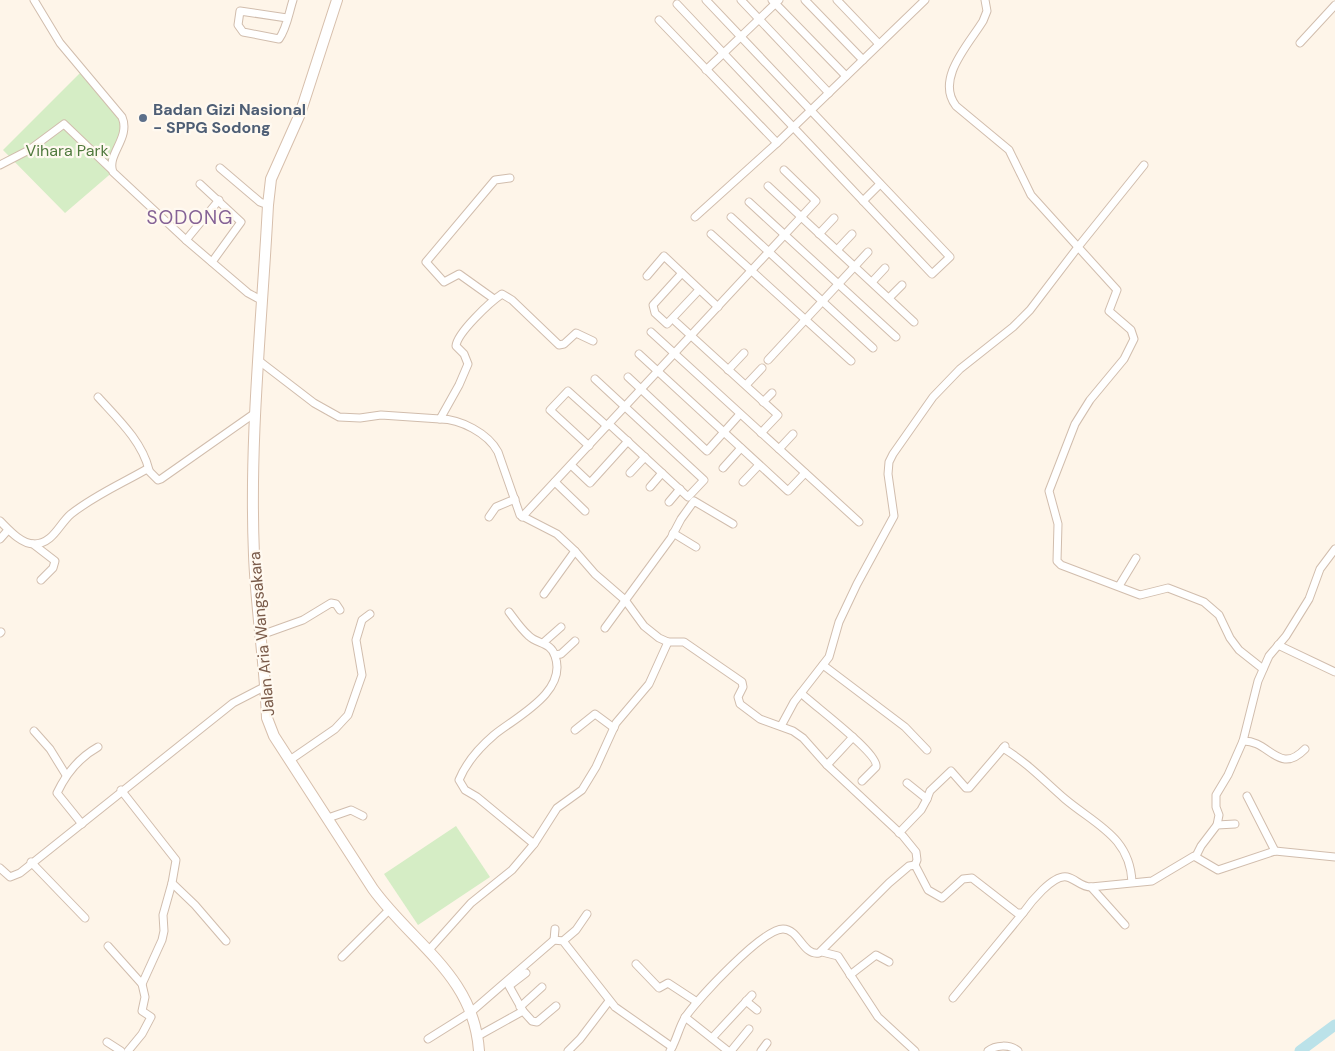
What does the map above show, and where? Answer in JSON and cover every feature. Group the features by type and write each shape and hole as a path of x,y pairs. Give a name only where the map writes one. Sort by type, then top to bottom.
{"street":[{"path":"34,0 60,43 111,102 123,120 124,133 111,169"},
{"path":"288,18 240,12 238,25 243,32 280,39 288,18 293,0"},
{"name":"Jalan Aria Wangsakara","path":"337,0 300,114 271,178 268,205 255,413 254,556 270,727 389,910 428,950 461,989 471,1012 478,1036 479,1051"},
{"path":"676,4 932,274 950,258 706,0"},
{"path":"741,0 828,93"},
{"path":"805,0 863,60"},
{"path":"837,0 879,44"},
{"path":"695,218 777,143 925,0"},
{"path":"985,0 988,11 951,74 948,88 950,98 956,106 1008,150 1031,195 1117,290 1109,311 1131,330 1134,339 1124,359 1090,400 1075,424 1049,491 1058,524 1059,562 1140,595 1168,588 1204,602 1219,615 1230,638 1239,650 1264,669"},
{"path":"706,70 776,1 846,76"},
{"path":"1300,43 1335,5"},
{"path":"659,20 777,143"},
{"path":"0,165 29,150 64,124 186,240 248,293 261,300"},
{"path":"781,726 801,693 829,657 839,622 857,584 894,516 888,474 889,462 893,454 933,397 960,368 1013,327 1030,310 1144,165"},
{"path":"220,168 260,202 268,205"},
{"path":"522,517 816,201 784,170"},
{"path":"494,299 459,274 444,282 426,262 495,180 510,178"},
{"path":"200,184 241,222 212,262"},
{"path":"863,201 880,184"},
{"path":"768,186 914,322"},
{"path":"186,240 219,200"},
{"path":"749,202 896,337"},
{"path":"731,217 873,348"},
{"path":"820,234 834,218"},
{"path":"711,234 851,361"},
{"path":"837,250 852,234"},
{"path":"768,360 868,252"},
{"path":"646,276 664,256 718,307"},
{"path":"872,282 885,268"},
{"path":"682,273 653,305 655,313 667,324 699,290"},
{"path":"889,298 902,285"},
{"path":"440,419 460,385 468,364 464,354 456,346 457,341 494,299 504,294 560,345 564,344 576,333 593,341"},
{"path":"676,322 778,415 761,433"},
{"path":"651,332 859,522"},
{"path":"728,370 744,353"},
{"path":"639,354 788,491 805,473"},
{"path":"258,360 314,403 339,417 360,418 381,415 440,419 470,427 491,443 498,452 522,517 557,534 575,550 595,574 625,600 644,626 659,638 668,642 684,642 732,674 743,685 738,697 740,704 766,722 781,726 798,734 916,852 917,860 915,865 928,890 942,898 963,879 972,878 1013,912 1023,913"},
{"path":"746,386 762,368"},
{"path":"628,377 707,451 740,414"},
{"path":"588,446 550,410 568,391 628,441 688,497 704,480 595,379"},
{"path":"764,402 772,393"},
{"path":"98,397 131,434 147,461 149,470 158,480 255,413"},
{"path":"779,449 793,434"},
{"path":"571,465 590,483 628,441"},
{"path":"723,468 741,448"},
{"path":"630,473 645,457"},
{"path":"743,482 759,465"},
{"path":"33,544 49,540 70,515 100,492 149,470"},
{"path":"650,487 662,473"},
{"path":"555,482 585,511"},
{"path":"669,502 680,489"},
{"path":"489,517 496,507 515,498"},
{"path":"605,628 694,501 734,524"},
{"path":"0,521 8,530 26,542 33,544 55,561 53,568 42,580"},
{"path":"0,539 8,530"},
{"path":"673,533 696,547"},
{"path":"953,998 1048,885 1062,876 1068,877 1085,887 1152,881 1196,856 1217,825 1219,815 1216,807 1216,795 1228,775 1243,741 1258,681 1269,656 1309,599 1320,569 1335,549"},
{"path":"544,594 575,550"},
{"path":"1119,586 1136,558"},
{"path":"261,635 303,620 331,602 336,604 340,610"},
{"path":"509,612 529,637 544,642 555,655 556,667 550,690 532,708 492,737 463,770 459,780 465,790 478,797 534,844"},
{"path":"290,760 335,729 348,715 362,675 357,636 362,620 370,614"},
{"path":"544,642 561,627"},
{"path":"555,655 561,654 574,642"},
{"path":"428,950 471,903 512,870 534,844 557,808 582,790 620,717 649,684 668,642"},
{"path":"1278,645 1335,672"},
{"path":"823,665 905,727 927,750"},
{"path":"0,868 9,877 12,877 82,824 121,790 233,703 266,686"},
{"path":"801,693 871,753 877,762 862,781"},
{"path":"575,730 595,714 614,728"},
{"path":"34,731 50,749 66,775"},
{"path":"827,765 853,737"},
{"path":"1243,741 1256,741 1282,759 1295,758 1305,749"},
{"path":"82,824 57,793 66,775 86,755 98,747"},
{"path":"899,833 921,810 930,791 949,771 969,788 1004,747 1032,768 1066,800 1097,822 1119,842 1128,858 1132,882"},
{"path":"907,783 927,799"},
{"path":"121,790 176,860 163,914 164,931 162,940 142,984"},
{"path":"1247,796 1275,851"},
{"path":"328,818 351,810 363,816"},
{"path":"1217,825 1235,824"},
{"path":"1196,856 1218,870 1275,851 1335,857"},
{"path":"31,862 85,918"},
{"path":"822,952 838,932 889,883 909,866 915,865"},
{"path":"172,883 195,905 226,941"},
{"path":"1091,887 1125,925"},
{"path":"342,957 389,910"},
{"path":"563,941 576,930 587,914"},
{"path":"428,1039 471,1012 554,940 555,929"},
{"path":"554,940 563,941 610,1001 671,1049 685,1017 711,984 774,931 783,929 790,931 813,954 822,952 838,956 878,1017 915,1051"},
{"path":"108,946 142,984 145,997 142,1011 151,1017 142,1034 128,1051"},
{"path":"850,975 876,955 889,962"},
{"path":"636,964 658,988 668,983 697,1002"},
{"path":"526,974 509,986 521,1009 532,1021 537,1022 556,1006"},
{"path":"478,1036 521,1009 542,987"},
{"path":"712,1038 752,995"},
{"path":"568,1051 610,1001"},
{"path":"746,1001 757,1010"},
{"path":"685,1017 730,1051 749,1028"},
{"path":"107,1042 121,1051"},
{"path":"761,1051 767,1043"},
{"path":"988,1051 997,1046 1014,1048 1018,1051"}],"green space":[{"name":"Vihara Park","path":"82,71 125,125 111,156 115,170 65,213 3,150"},
{"path":"456,826 490,877 418,925 384,874"}],"waterway":[{"path":"1300,1051 1335,1025"}],"place":[{"name":"Badan Gizi Nasional - SPPG Sodong","path":"143,118"}],"district":[{"name":"SODONG","path":"190,217"}]}
